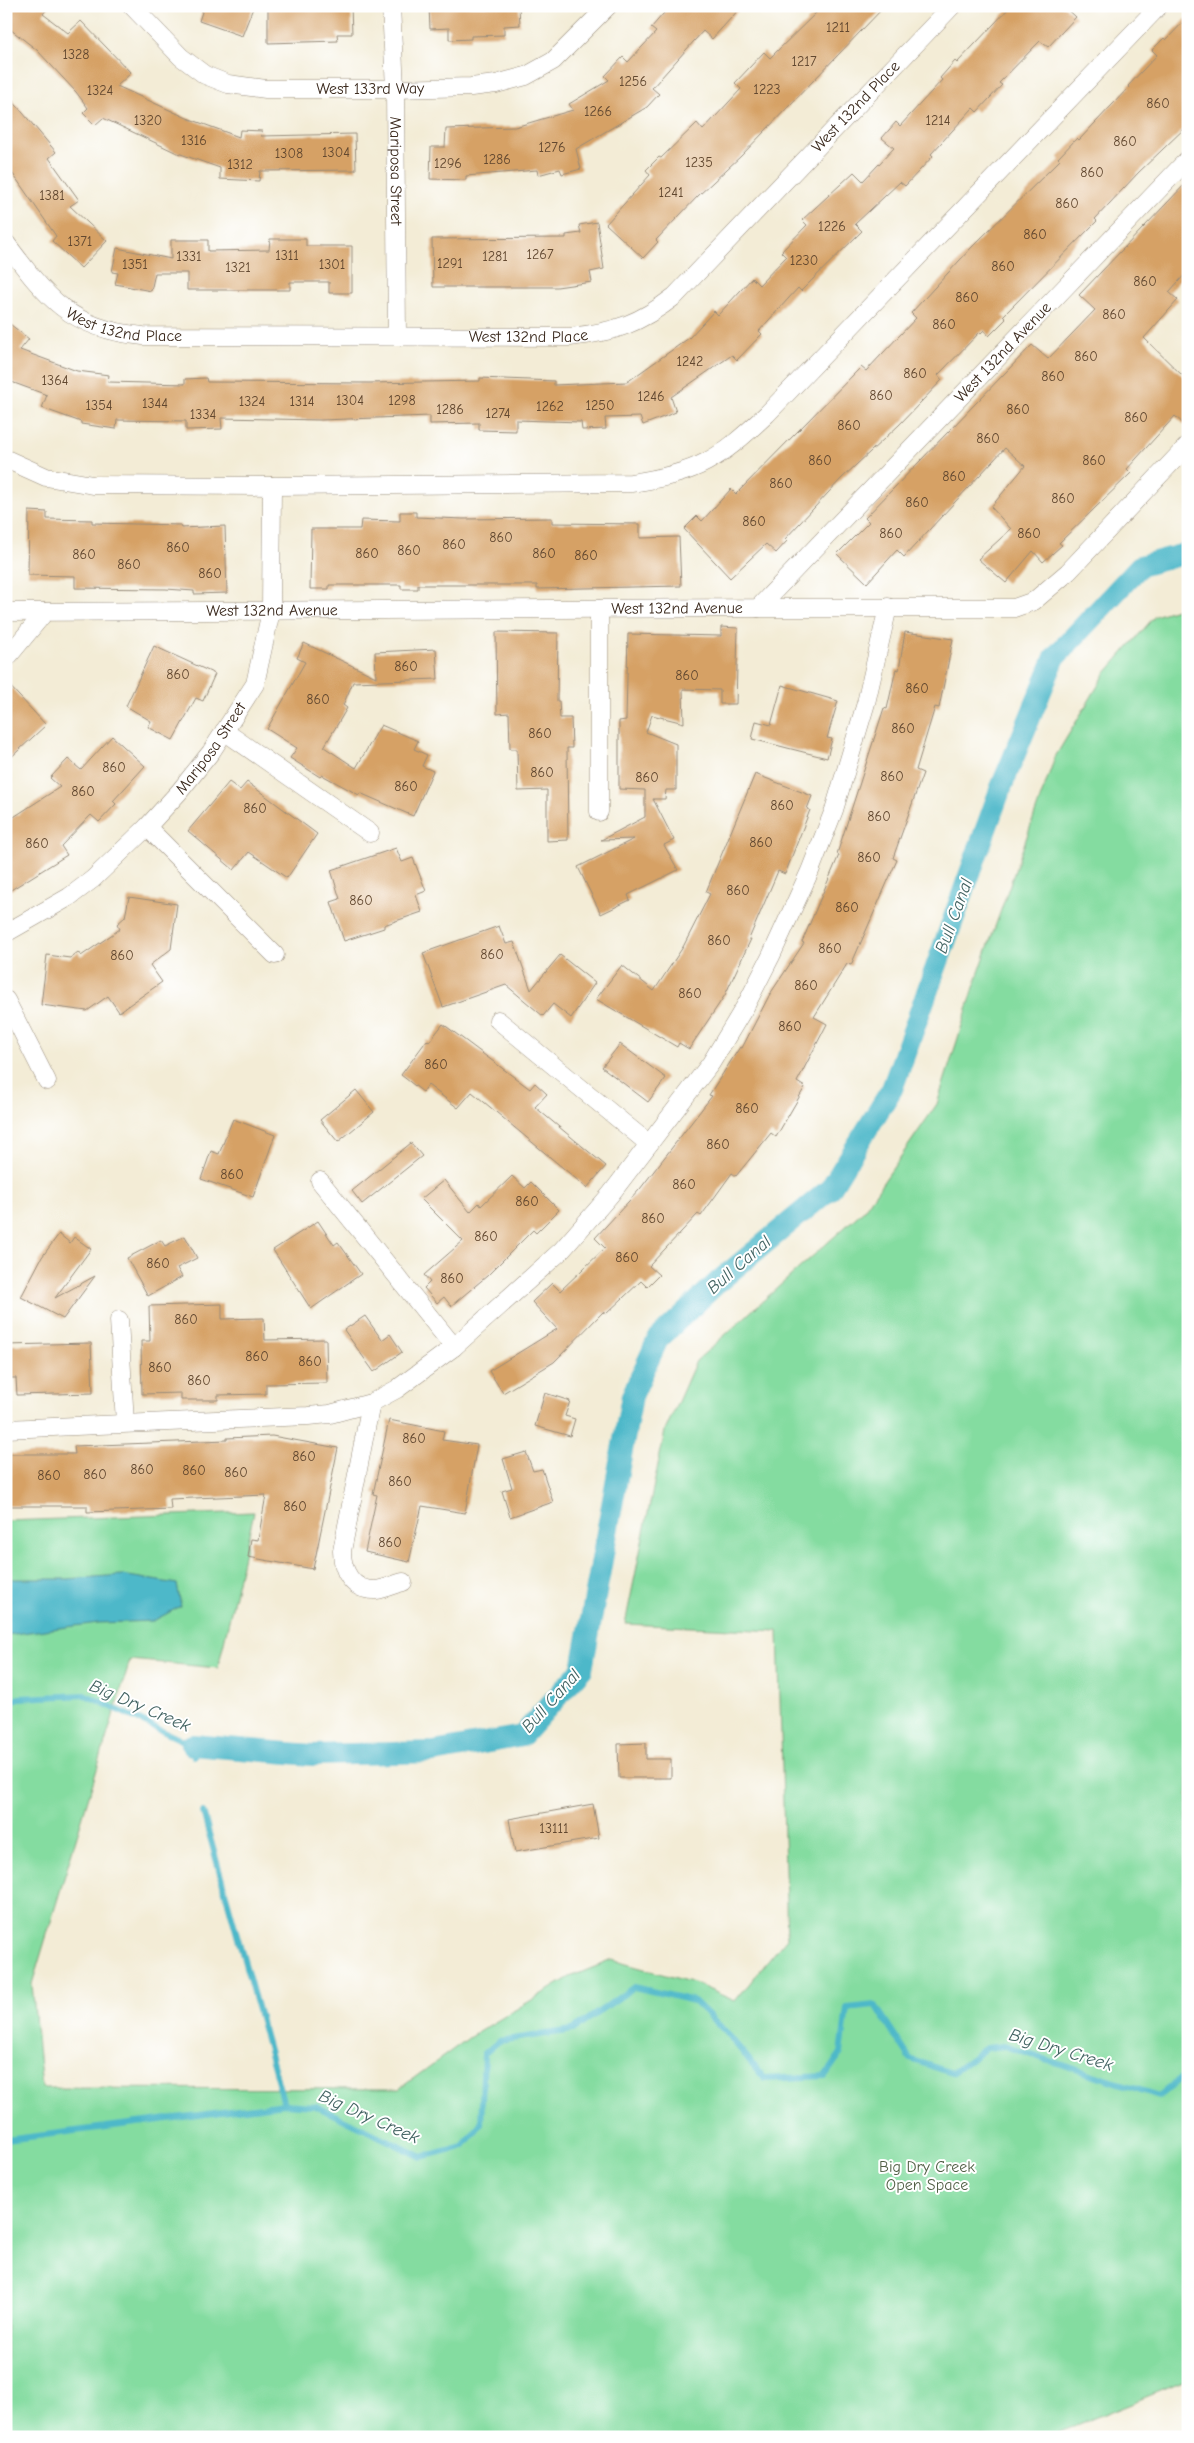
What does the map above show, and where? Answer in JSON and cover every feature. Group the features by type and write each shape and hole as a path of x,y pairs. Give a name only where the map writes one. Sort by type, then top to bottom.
{"street":[{"name":"West 133rd Way","path":"132,6 181,57 204,75 228,84 266,89 395,89 488,85 526,76 553,61 608,6"},
{"name":"Mariposa Street","path":"391,6 395,89 397,336"},
{"name":"West 132nd Place","path":"6,242 45,293 66,311 102,329 143,336 570,337 618,329 653,313 675,296 952,6"},
{"path":"6,460 46,477 93,485 272,486 630,482 660,478 701,466 732,447 767,414 1159,6"},
{"name":"West 132nd Avenue","path":"6,612 758,608 1188,159"},
{"path":"758,608 1014,608 1034,601 1068,572 1188,446"},
{"name":"Mariposa Street","path":"6,933 69,897 93,879 147,828 179,792 224,731 255,684 271,611 272,486"},
{"path":"6,1428 308,1416 330,1414 371,1403 397,1390 454,1347 562,1250 610,1195 711,1063 746,1005 810,871 834,810 866,703 888,607"},
{"path":"598,812 599,609"},
{"path":"6,659 45,612"},
{"path":"224,731 370,833"},
{"path":"147,828 275,955"},
{"path":"6,1000 47,1081"},
{"path":"498,1020 649,1144"},
{"path":"320,1181 454,1347"},
{"path":"120,1320 125,1423"},
{"path":"371,1403 342,1551 342,1563 349,1578 367,1588 376,1590 403,1582"}],"green space":[{"name":"Big Dry Creek Open Space","path":"1188,605 1188,2380 1047,2437 6,2437 6,1521 254,1512 218,1668 130,1660 32,1984 42,2088 399,2089 470,2037 570,1977 612,1960 694,1983 735,2001 787,1938 778,1631 625,1624 665,1431 696,1361 864,1210 937,1104 977,978 1055,757 1105,674 1155,616"}],"water":[{"path":"122,1575 177,1584 181,1606 153,1621 98,1623 6,1635 6,1579 67,1579"}],"building":[{"path":"6,6 49,6 43,14 68,33 81,21 131,73 117,86 187,118 239,137 240,130 262,131 261,136 355,134 356,170 260,171 259,181 220,179 220,168 175,152 103,118 95,125 83,113 88,108 76,92 37,50 6,26"},
{"path":"204,6 244,6 253,8 242,36 199,21"},
{"path":"351,6 352,34 337,34 338,41 268,43 268,8"},
{"path":"429,6 519,6 520,25 504,26 504,35 471,36 471,39 449,40 449,28 430,29"},
{"path":"670,6 742,6 712,39 703,31 652,88 659,94 647,107 576,149 581,169 562,174 560,169 538,175 537,170 466,176 466,180 430,179 431,147 445,147 446,129 515,127 573,110 569,104 609,80 605,76 623,57 628,62 656,32 651,28"},
{"path":"823,6 885,6 741,156 699,195 656,240 658,242 643,258 606,224 650,175 646,170 697,123 703,130 741,89 735,83 764,52 770,58"},
{"path":"1011,6 1064,6 1076,17 1048,47 1040,41 999,83 1002,85 977,112 973,108 905,186 900,182 855,224 862,231 801,291 798,288 759,331 762,334 737,360 732,355 671,397 676,412 643,425 640,417 605,418 606,429 582,430 581,422 516,420 516,431 479,430 479,423 430,424 430,416 321,420 221,418 222,429 186,430 186,421 117,420 116,429 81,424 81,422 42,408 47,395 6,380 6,321 29,339 20,350 77,371 109,375 108,382 185,384 185,379 206,378 207,382 369,383 480,381 480,378 554,381 554,385 627,382 689,338 714,311 718,315 752,278 759,285 786,257 781,252 807,225 802,220 854,172 863,181 894,148 882,138 896,122 900,126 942,80 940,78 955,61 957,63"},
{"path":"1188,17 1188,125 1138,173 1095,219 1097,221 1003,316 1006,319 989,336 984,330 980,332 938,375 942,380 899,425 842,478 785,539 787,541 776,553 766,544 730,578 684,529 697,516 702,521 731,489 736,494 861,367 866,371 916,318 911,313 972,247 1060,160 1058,158 1077,138 1079,140 1129,87 1157,55 1152,50 1164,38 1166,40"},
{"path":"6,93 56,152 49,158 79,200 70,206 107,241 81,268 52,241 56,236 6,164"},
{"path":"1188,181 1188,271 1169,292 1178,300 1144,338 1188,381 1188,428 1175,416 1127,469 1131,473 1059,543 1062,545 1043,562 1033,551 1006,583 978,559 1011,529 991,507 1025,466 1005,448 904,557 897,550 867,583 837,554 869,522 865,518 1032,345 1048,359 1095,310 1079,295"},
{"path":"597,222 604,269 590,272 592,282 557,287 433,287 432,239 566,238 566,235 581,233 579,225"},
{"path":"270,239 306,239 306,246 352,246 352,293 329,293 329,282 290,282 290,290 187,290 187,273 155,273 151,291 115,284 118,273 112,272 117,248 171,259 171,240 208,240 208,251 269,250"},
{"path":"29,511 47,512 47,519 92,520 92,523 181,525 181,528 225,526 227,593 194,594 194,591 166,589 75,588 75,576 28,575"},
{"path":"400,512 416,512 416,517 463,519 552,518 552,523 640,524 640,538 679,537 681,586 537,589 537,585 418,585 418,589 401,589 401,585 329,585 329,589 310,589 311,529 360,529 361,520 400,521"},
{"path":"721,627 738,628 736,704 720,704 720,690 683,689 684,723 652,715 646,732 676,744 676,790 666,790 665,799 653,799 674,840 664,845 678,870 628,895 630,900 601,914 578,867 634,839 601,840 645,817 645,790 619,789 619,721 626,720 628,634 721,636"},
{"path":"496,632 558,633 557,701 559,701 560,718 571,718 572,748 567,748 568,840 547,841 547,790 518,791 517,749 510,749 509,713 497,714"},
{"path":"905,632 953,639 939,708 935,707 916,770 923,773 893,858 897,860 851,965 847,964 814,1017 827,1024 797,1082 805,1087 776,1137 771,1133 736,1176 732,1173 701,1216 698,1214 649,1266 659,1275 647,1287 641,1281 606,1314 603,1312 554,1362 503,1393 489,1371 557,1329 532,1302 552,1283 560,1291 605,1248 595,1238 640,1189 712,1096 709,1095 740,1047 742,1048 770,994 804,943 802,942 839,855 837,854 884,708 887,709 896,669 899,670"},
{"path":"304,643 376,677 375,652 436,649 438,679 353,682 343,705 347,708 324,747 356,768 381,725 418,741 414,749 427,755 422,766 433,771 413,816 360,793 359,795 322,775 320,777 290,758 297,748 267,729 305,662 297,658"},
{"path":"154,646 215,674 203,701 196,698 173,740 148,727 151,721 126,706"},
{"path":"6,682 46,725 6,762"},
{"path":"782,685 838,701 827,738 832,739 827,758 752,739 756,721 771,725"},
{"path":"112,736 145,766 113,801 116,804 99,822 91,815 61,846 67,855 6,893 6,822 60,787 50,778 68,759 81,770"},
{"path":"755,774 812,796 807,809 810,810 785,874 778,871 749,939 751,939 725,995 689,1049 679,1043 677,1047 596,999 622,965 654,991 683,947 710,894 706,892"},
{"path":"229,782 240,790 247,782 317,834 287,878 249,852 234,870 188,831"},
{"path":"396,848 402,862 413,858 426,891 416,895 422,912 384,925 384,928 344,941 331,902 340,899 331,870"},
{"path":"129,897 177,904 171,949 150,965 162,982 119,1012 108,996 87,1011 41,1005 47,955 70,958 78,952 81,956 120,929 117,924 125,917"},
{"path":"499,926 506,944 514,942 531,990 560,955 595,983 571,1018 553,1004 543,1016 506,985 443,1007 423,953"},
{"path":"443,1024 530,1089 535,1083 547,1094 535,1107 606,1166 587,1188 472,1092 458,1108 428,1085 423,1092 401,1075 427,1040 429,1042"},
{"path":"620,1044 666,1078 648,1102 602,1067"},
{"path":"356,1090 374,1112 338,1142 320,1120"},
{"path":"233,1119 275,1135 253,1197 201,1179 211,1151 219,1154"},
{"path":"411,1143 422,1156 362,1204 352,1191"},
{"path":"512,1176 525,1188 531,1182 559,1210 536,1233 533,1230 487,1276 451,1306 444,1297 437,1303 424,1288 430,1282 424,1275 463,1241 421,1199 444,1180 470,1212 479,1203 481,1206"},
{"path":"318,1221 334,1245 338,1242 361,1274 311,1309 273,1250"},
{"path":"59,1234 70,1243 74,1237 91,1249 55,1298 95,1276 63,1319 21,1297 42,1257"},
{"path":"185,1236 197,1258 177,1268 182,1277 148,1296 127,1258 161,1240 165,1246"},
{"path":"222,1304 222,1319 264,1318 265,1340 326,1339 327,1383 266,1384 266,1394 218,1395 218,1400 181,1400 181,1393 142,1394 141,1341 150,1341 149,1306"},
{"path":"365,1316 382,1340 390,1334 402,1352 374,1372 344,1330"},
{"path":"91,1343 93,1393 17,1395 16,1378 6,1378 6,1345"},
{"path":"545,1393 570,1401 565,1416 575,1419 570,1436 535,1426"},
{"path":"389,1420 444,1431 442,1440 477,1445 465,1513 422,1506 409,1562 365,1552 377,1495 373,1494"},
{"path":"272,1436 338,1448 313,1569 248,1557 251,1539 258,1540 266,1495 170,1499 171,1509 87,1512 87,1506 6,1506 6,1454 75,1454 74,1446 227,1440 227,1438"},
{"path":"526,1452 533,1471 542,1469 553,1502 510,1517 502,1491 512,1488 503,1459"},
{"path":"646,1743 646,1759 671,1759 671,1778 619,1778 618,1744"},
{"path":"593,1804 599,1838 515,1852 509,1819"}],"waterway":[{"name":"Bull Canal","path":"192,1745 312,1755 434,1752 522,1736 582,1669 632,1396 658,1339 718,1282 830,1189 892,1089 1000,790 1055,657 1140,566 1188,553"},
{"name":"Big Dry Creek","path":"6,1704 19,1698 86,1695 192,1745 194,1756"},
{"name":"Big Dry Creek","path":"203,1812 284,2104 316,2106 422,2157 463,2146 481,2124 484,2054 499,2041 573,2030 634,1987 694,2001 725,2031 765,2079 825,2076 841,2053 847,2008 875,2005 910,2059 952,2073 986,2048 1004,2046 1159,2096 1188,2072"},
{"name":"Big Dry Creek","path":"6,2140 284,2104"}]}
